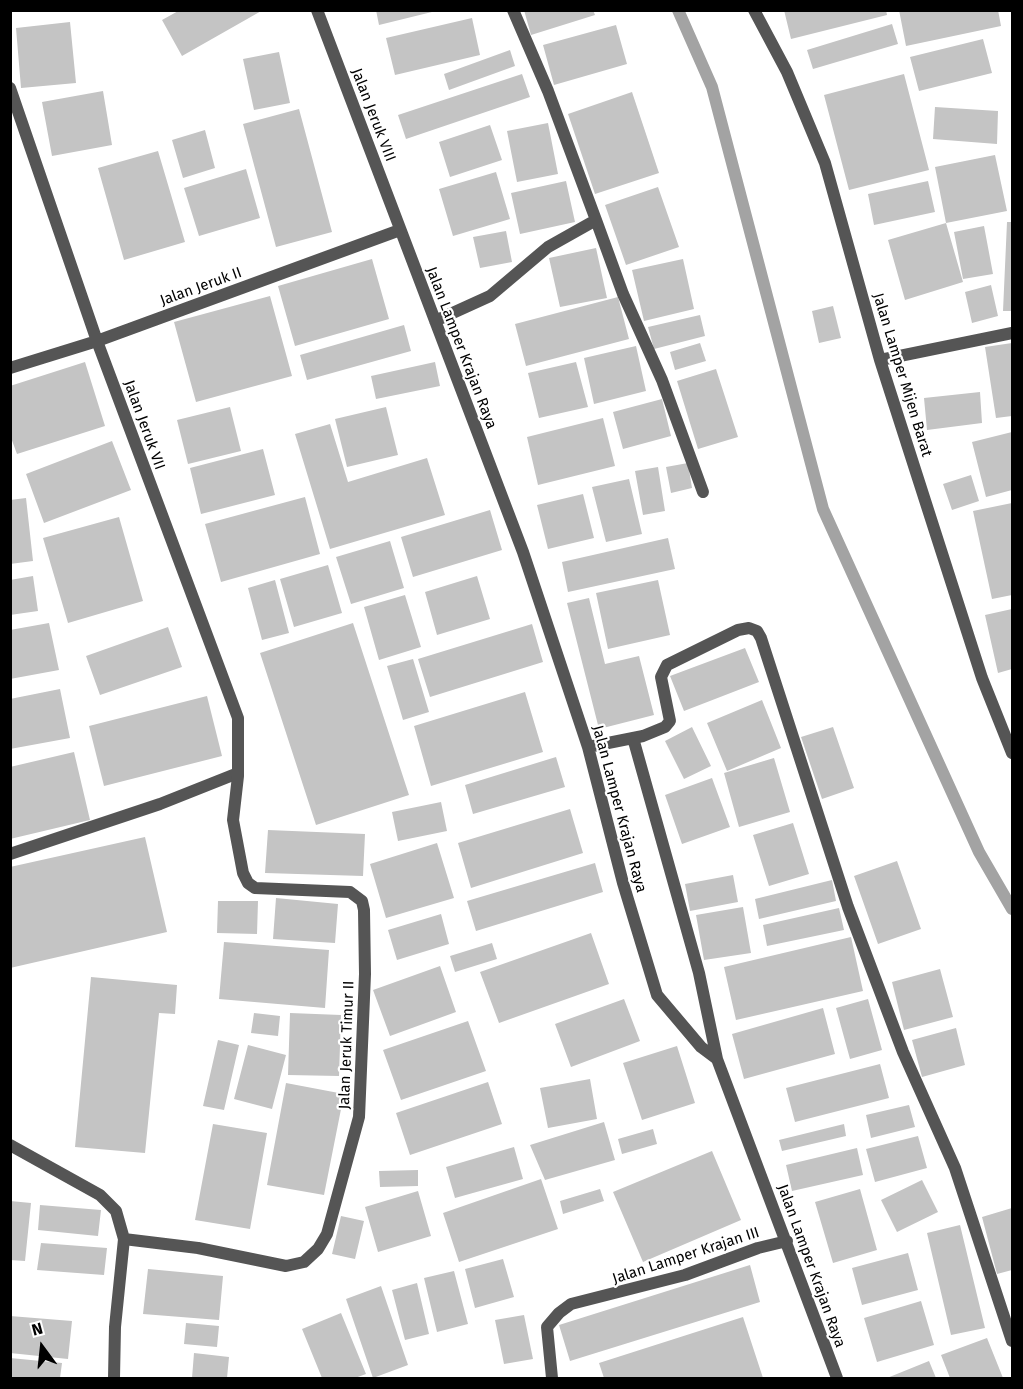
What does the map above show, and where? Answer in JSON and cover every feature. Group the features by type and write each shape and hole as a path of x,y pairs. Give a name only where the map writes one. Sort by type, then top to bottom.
{"street":[{"name":"Jalan Jeruk VIII","path":"317,10 400,230"},
{"path":"513,10 548,91 623,294 654,361 703,492"},
{"name":"Jalan Lamper Mijen Barat","path":"754,10 786,72 825,163 880,360 982,678 1012,753"},
{"name":"Jalan Jeruk VII","path":"10,88 97,341 238,718 238,773"},
{"path":"435,321 490,296 548,247 596,220"},
{"name":"Jalan Lamper Krajan Raya","path":"400,230 523,552 588,747 623,883 657,995 701,1047 717,1059 837,1378"},
{"name":"Jalan Jeruk II","path":"10,368 97,341 400,230"},
{"path":"880,360 1012,333"},
{"path":"588,747 633,738 665,728 670,721 661,677 667,665 738,630 749,628 757,631 848,908 903,1052 955,1168 1012,1341"},
{"path":"633,738 699,973 717,1059"},
{"path":"10,854 160,804 238,773"},
{"name":"Jalan Jeruk Timur II","path":"124,1239 198,1248 286,1266 304,1262 318,1249 327,1234 359,1117 365,974 362,901 350,892 255,888 248,883 243,873 233,820 238,773"},
{"path":"10,1145 108,1201 119,1218 124,1239 115,1328 114,1378"},
{"name":"Jalan Lamper Krajan III","path":"552,1378 547,1327 559,1312 571,1304 685,1275 758,1248 787,1241"}],"building":[{"path":"180,10 263,10 182,56 162,20"},
{"path":"376,10 436,10 436,11 379,25"},
{"path":"524,10 593,10 595,15 531,35"},
{"path":"784,10 886,10 887,15 791,39"},
{"path":"899,10 998,10 1001,26 906,46"},
{"path":"472,18 480,55 395,75 386,38"},
{"path":"70,22 76,83 21,88 16,28"},
{"path":"892,24 898,44 813,69 807,50"},
{"path":"616,25 627,64 554,85 543,45"},
{"path":"983,39 992,73 919,91 910,57"},
{"path":"510,50 515,66 449,90 444,74"},
{"path":"279,52 290,103 254,110 243,59"},
{"path":"522,74 530,97 406,139 398,115"},
{"path":"904,74 929,170 849,190 824,95"},
{"path":"103,91 112,145 52,156 42,102"},
{"path":"632,92 659,173 595,194 568,114"},
{"path":"935,107 998,111 997,144 933,139"},
{"path":"299,109 332,232 276,247 243,124"},
{"path":"548,123 558,174 517,182 507,131"},
{"path":"490,125 502,160 450,177 439,142"},
{"path":"205,130 215,168 183,178 172,140"},
{"path":"158,151 185,242 124,260 98,168"},
{"path":"995,155 1007,211 946,223 935,167"},
{"path":"246,169 260,218 199,236 184,188"},
{"path":"496,172 510,219 453,236 439,189"},
{"path":"566,181 575,222 520,234 511,193"},
{"path":"928,181 935,212 874,225 868,194"},
{"path":"658,187 679,247 626,265 605,205"},
{"path":"1007,222 1012,222 1012,311 1003,311"},
{"path":"946,223 963,282 905,300 888,240"},
{"path":"984,226 993,274 963,279 954,232"},
{"path":"506,231 512,262 480,268 473,237"},
{"path":"596,248 607,298 560,307 549,258"},
{"path":"372,259 389,319 295,346 278,286"},
{"path":"683,259 694,309 644,321 632,270"},
{"path":"991,285 998,316 972,323 965,292"},
{"path":"270,296 292,376 196,402 174,322"},
{"path":"618,297 629,339 526,366 515,324"},
{"path":"833,306 841,338 819,343 812,311"},
{"path":"700,315 705,336 654,349 648,327"},
{"path":"404,325 411,351 307,380 300,355"},
{"path":"700,343 706,361 675,370 670,352"},
{"path":"1012,343 1012,416 996,418 985,347"},
{"path":"636,346 646,391 594,404 584,358"},
{"path":"85,362 105,426 17,454 10,435 10,386"},
{"path":"435,362 440,386 376,399 371,376"},
{"path":"576,362 588,407 539,418 528,373"},
{"path":"716,369 738,437 698,449 677,381"},
{"path":"980,392 982,423 927,430 924,398"},
{"path":"662,399 671,436 623,449 613,412"},
{"path":"230,407 241,451 188,464 177,420"},
{"path":"386,407 398,455 347,467 335,419"},
{"path":"603,418 615,466 538,485 527,437"},
{"path":"330,424 348,482 427,458 445,515 330,549 295,434"},
{"path":"1012,432 1012,490 986,497 972,442"},
{"path":"112,441 131,490 44,523 26,474"},
{"path":"263,449 275,495 201,514 190,468"},
{"path":"688,463 692,488 671,493 666,467"},
{"path":"658,467 665,511 643,515 635,471"},
{"path":"971,475 979,501 952,510 943,484"},
{"path":"629,479 642,534 606,542 592,487"},
{"path":"583,494 594,538 548,549 537,505"},
{"path":"305,497 320,554 221,582 205,524"},
{"path":"26,498 33,561 10,564 10,500"},
{"path":"1012,503 1012,595 992,599 973,511"},
{"path":"490,510 502,550 413,577 401,537"},
{"path":"119,517 143,601 68,623 43,538"},
{"path":"668,538 675,569 568,592 562,562"},
{"path":"390,541 404,588 351,604 336,557"},
{"path":"328,565 342,613 294,627 280,579"},
{"path":"33,576 38,611 10,615 10,580"},
{"path":"477,576 490,619 437,635 425,592"},
{"path":"275,580 289,633 262,640 248,588"},
{"path":"658,580 670,635 608,649 596,593"},
{"path":"405,595 421,647 379,660 364,607"},
{"path":"589,598 605,664 639,656 654,715 599,729 567,603"},
{"path":"1012,609 1012,669 998,673 985,615"},
{"path":"49,623 59,670 10,679 10,630"},
{"path":"353,623 409,795 316,825 260,653"},
{"path":"532,624 543,662 430,697 418,659"},
{"path":"168,627 182,667 100,695 86,656"},
{"path":"745,648 759,682 684,711 670,676"},
{"path":"413,659 429,712 403,720 387,666"},
{"path":"60,689 70,738 10,749 10,699"},
{"path":"525,692 543,752 431,786 414,726"},
{"path":"207,696 222,756 104,786 89,726"},
{"path":"762,700 781,748 727,771 707,723"},
{"path":"692,727 711,766 684,779 665,741"},
{"path":"833,727 854,788 822,799 801,737"},
{"path":"74,752 90,820 10,839 10,767"},
{"path":"556,757 565,787 473,814 465,785"},
{"path":"774,758 790,812 739,827 724,773"},
{"path":"712,778 730,827 682,844 665,795"},
{"path":"441,802 447,831 398,841 392,812"},
{"path":"570,809 583,853 471,888 458,843"},
{"path":"793,823 809,874 769,886 753,835"},
{"path":"268,830 365,834 363,876 265,873"},
{"path":"145,837 167,932 10,968 10,867"},
{"path":"437,843 454,898 386,918 370,864"},
{"path":"897,861 921,929 878,944 854,876"},
{"path":"595,863 603,892 476,931 467,901"},
{"path":"733,875 738,902 690,911 685,884"},
{"path":"832,880 836,901 759,919 755,899"},
{"path":"276,898 338,904 335,943 273,939"},
{"path":"218,901 258,901 257,934 217,933"},
{"path":"743,907 751,953 704,960 696,915"},
{"path":"839,908 844,930 767,946 763,925"},
{"path":"441,914 449,944 397,960 388,930"},
{"path":"591,933 609,984 499,1023 480,972"},
{"path":"851,937 863,991 736,1020 724,967"},
{"path":"224,942 329,950 325,1008 219,999"},
{"path":"492,943 497,959 455,972 450,956"},
{"path":"440,966 456,1012 390,1036 373,990"},
{"path":"940,969 953,1017 904,1030 892,982"},
{"path":"91,977 177,985 175,1014 159,1013 145,1153 75,1147"},
{"path":"624,999 640,1041 571,1067 555,1024"},
{"path":"868,999 882,1050 850,1059 836,1008"},
{"path":"823,1008 835,1054 744,1079 732,1034"},
{"path":"254,1013 280,1016 278,1036 251,1033"},
{"path":"290,1013 341,1015 339,1076 288,1075"},
{"path":"468,1021 486,1071 401,1100 383,1050"},
{"path":"956,1028 965,1065 922,1077 912,1040"},
{"path":"218,1040 239,1045 224,1110 203,1106"},
{"path":"248,1045 286,1055 272,1109 234,1099"},
{"path":"677,1046 695,1103 642,1120 623,1063"},
{"path":"880,1064 889,1098 795,1122 786,1088"},
{"path":"590,1079 597,1119 548,1128 540,1088"},
{"path":"488,1082 502,1124 410,1155 396,1113"},
{"path":"286,1083 344,1094 324,1195 267,1185"},
{"path":"909,1105 915,1127 871,1138 866,1115"},
{"path":"604,1122 615,1160 545,1180 530,1145"},
{"path":"213,1124 267,1133 250,1229 195,1220"},
{"path":"844,1124 846,1136 782,1151 779,1140"},
{"path":"653,1129 657,1144 622,1154 618,1139"},
{"path":"918,1136 927,1168 875,1182 866,1149"},
{"path":"514,1147 523,1179 455,1198 446,1167"},
{"path":"857,1148 863,1175 792,1191 786,1165"},
{"path":"712,1151 741,1220 643,1262 613,1192"},
{"path":"418,1170 418,1186 380,1187 379,1171"},
{"path":"541,1179 558,1229 459,1262 443,1213"},
{"path":"922,1180 938,1212 897,1232 881,1200"},
{"path":"600,1189 604,1201 563,1214 560,1201"},
{"path":"860,1189 877,1250 833,1263 815,1202"},
{"path":"418,1191 431,1236 378,1252 365,1207"},
{"path":"10,1201 31,1203 25,1261 10,1260"},
{"path":"40,1205 101,1210 98,1236 38,1230"},
{"path":"1012,1208 1012,1270 997,1274 982,1217"},
{"path":"341,1216 364,1221 355,1259 332,1254"},
{"path":"960,1225 985,1328 951,1335 927,1233"},
{"path":"41,1243 107,1248 104,1275 37,1270"},
{"path":"908,1253 918,1290 862,1305 852,1268"},
{"path":"503,1259 514,1297 475,1308 465,1269"},
{"path":"750,1265 760,1302 570,1361 559,1325"},
{"path":"148,1269 223,1276 219,1320 143,1314"},
{"path":"454,1271 468,1324 437,1332 424,1278"},
{"path":"417,1283 429,1334 405,1340 392,1290"},
{"path":"381,1286 408,1365 373,1378 346,1299"},
{"path":"921,1301 934,1345 877,1362 864,1318"},
{"path":"341,1313 366,1374 355,1378 322,1378 302,1329"},
{"path":"524,1315 533,1359 504,1364 495,1320"},
{"path":"10,1316 72,1321 68,1359 10,1353"},
{"path":"743,1317 763,1378 604,1378 599,1363"},
{"path":"186,1323 219,1326 217,1347 184,1344"},
{"path":"987,1338 1003,1378 950,1378 941,1355"},
{"path":"194,1353 229,1357 227,1378 192,1378"},
{"path":"10,1358 62,1363 60,1378 10,1378"},
{"path":"929,1361 936,1378 887,1378"}],"waterway":[{"path":"678,10 712,87 823,509 979,852 1012,909"}]}
